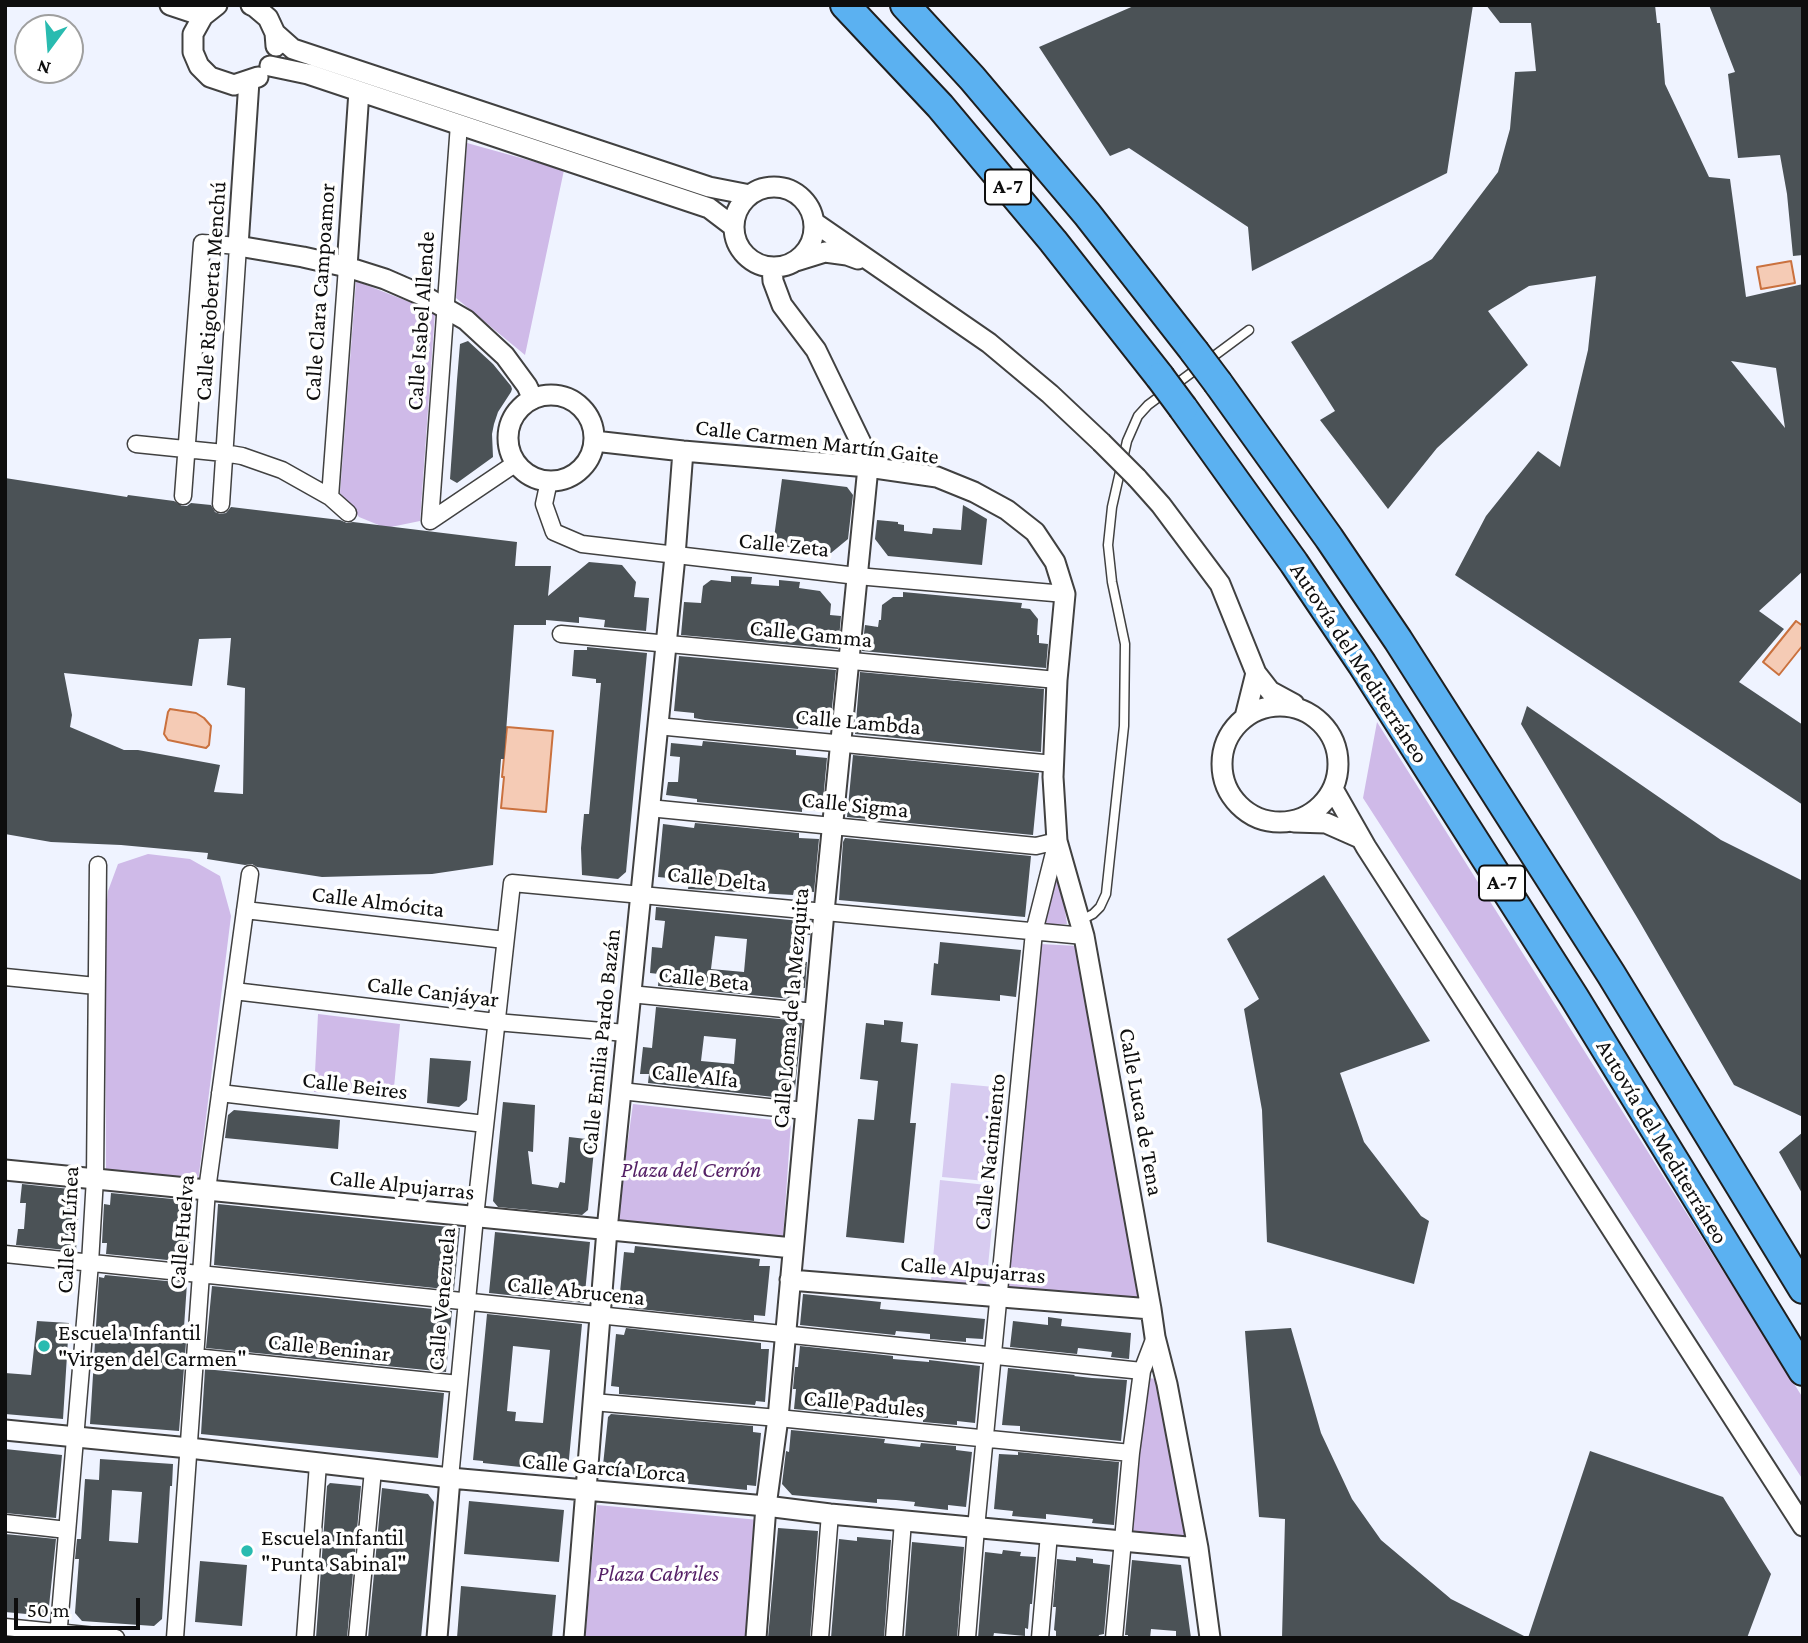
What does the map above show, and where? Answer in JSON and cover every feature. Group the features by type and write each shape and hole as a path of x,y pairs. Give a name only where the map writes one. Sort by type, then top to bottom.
{"highway":[{"name":"Autovía del Mediterráneo","path":"845,5 914,78 1053,241 1160,377 1294,563 1363,664 1574,997 1803,1371"},
{"name":"Autovía del Mediterráneo","path":"905,5 972,78 1087,214 1218,383 1329,538 1406,652 1611,974 1803,1289"}],"street":[{"path":"170,5 210,10 193,34 193,52 199,66 210,77 234,85 256,79 270,66 276,51 275,33 268,18 251,5"},
{"path":"275,33 293,49 709,187 750,195"},
{"path":"270,66 308,74 709,208 734,227"},
{"name":"Calle Rigoberta Menchú","path":"221,504 249,81"},
{"name":"Calle Clara Campoamor","path":"330,497 359,91"},
{"name":"Calle Isabel Allende","path":"459,124 430,521 516,463"},
{"path":"795,262 811,245 815,223 807,203 791,190 769,187 750,195 738,209 734,227 737,242 745,254 757,263 772,267 784,266 825,252 847,255 876,266"},
{"path":"815,223 989,343 1050,394 1101,442 1161,505 1220,584 1256,673 1270,691 1322,722 1332,737 1338,754 1338,772 1333,789 1322,804 1307,816 1290,821"},
{"name":"Calle Rigoberta Menchú","path":"183,496 202,243 238,246"},
{"path":"238,246 346,267 385,279 424,296 466,320 505,356 533,399"},
{"path":"772,267 773,281 782,305 816,350 863,447 868,467"},
{"path":"547,395 562,397 575,403 586,413 593,426 594,441 591,454 575,474 549,481 525,472 516,463 510,452 508,439 514,416 533,399 547,395"},
{"name":"Calle Carmen Martín Gaite","path":"594,441 868,467 937,477 974,492 1007,510 1035,532 1055,562 1065,594"},
{"path":"136,444 242,456 282,470 330,497 348,513"},
{"name":"Calle Emilia Pardo Bazán","path":"574,1638 599,1316 675,556 683,451"},
{"name":"Calle Loma de la Mezquita","path":"756,1638 766,1506 778,1418 868,467"},
{"name":"Calle Zeta","path":"549,481 544,504 554,532 582,544 857,576 1065,594"},
{"name":"Calle Luca de Tena","path":"1065,594 1057,680 1054,764 1057,841 1082,928 1155,1337 1167,1384 1198,1548 1210,1638"},
{"name":"Calle Gamma","path":"561,634 1057,680"},
{"path":"1245,717 1256,673"},
{"path":"1307,712 1292,706 1275,705 1259,709 1245,717 1232,731 1223,749 1222,768 1226,787 1237,803 1252,815 1270,821 1326,824 1360,838"},
{"name":"Calle Lambda","path":"657,726 1054,764"},
{"path":"1333,789 1360,838 1803,1526"},
{"name":"Calle Sigma","path":"649,808 1036,846 1057,841"},
{"name":"Calle Nacimiento","path":"967,1638 1034,932 1057,841"},
{"name":"Calle La Línea","path":"58,1635 95,1178 98,865"},
{"name":"Calle Huelva","path":"175,1638 207,1190 250,874"},
{"name":"Calle Delta","path":"512,883 1034,932 1082,928"},
{"name":"Calle Venezuela","path":"438,1638 475,1217 512,883"},
{"name":"Calle Almócita","path":"245,910 505,940"},
{"path":"5,976 96,986"},
{"name":"Calle Canjáyar","path":"234,991 496,1023 626,1033"},
{"name":"Calle Beta","path":"631,994 815,1012"},
{"name":"Calle Alfa","path":"621,1091 805,1111"},
{"name":"Calle Beires","path":"220,1093 485,1125"},
{"name":"Calle Alpujarras","path":"5,1170 793,1248"},
{"name":"Calle Abrucena","path":"5,1254 1142,1371"},
{"name":"Calle Alpujarras","path":"790,1280 1151,1309"},
{"path":"1114,1638 1131,1454 1142,1371 1155,1337"},
{"name":"Calle Beninar","path":"195,1357 459,1384"},
{"name":"Calle Padules","path":"593,1402 1131,1454"},
{"name":"Calle García Lorca","path":"5,1430 450,1478 1198,1548"},
{"path":"305,1638 318,1464"},
{"path":"357,1638 373,1469"},
{"path":"820,1638 830,1514"},
{"path":"894,1638 903,1521"},
{"path":"5,1523 67,1530"},
{"path":"1040,1638 1049,1534"},
{"path":"5,1627 58,1635 116,1638"}],"lane":[{"path":"1082,928 1100,907 1106,894 1125,726 1125,644 1112,582 1108,545 1112,507 1127,441 1138,416 1148,405 1249,330"}],"green space":[{"path":"467,143 564,170 525,355 456,298"},
{"path":"356,281 435,312 420,521 386,528 359,517 340,493"},
{"path":"1377,722 1803,1398 1803,1480 1363,798"},
{"path":"148,854 190,859 220,876 231,916 198,1182 106,1170 105,921 108,891 118,864"},
{"path":"1058,862 1067,924 1043,925"},
{"path":"1040,944 1078,946 1142,1303 1004,1294"},
{"path":"318,1014 400,1024 393,1098 314,1092"},
{"name":"Plaza del Cerrón","path":"633,1104 791,1122 783,1238 617,1220"},
{"path":"1147,1378 1157,1379 1186,1540 1129,1535"},
{"name":"Plaza Cabriles","path":"597,1505 759,1520 746,1638 585,1638"}],"shaded area":[{"path":"1791,261 1795,283 1761,289 1757,267"},
{"path":"1796,621 1803,626 1803,645 1779,675 1763,662"},
{"path":"170,709 196,713 204,718 211,726 209,745 206,748 168,740 164,734"},
{"path":"507,727 553,731 546,812 501,808"},
{"path":"951,1083 1005,1088 997,1182 942,1177"},
{"path":"940,1180 996,1186 986,1286 931,1281"}],"building":[{"path":"1136,5 1473,5 1447,173 1252,271 1248,227 1129,148 1110,156 1039,47"},
{"path":"1486,5 1655,5 1657,23 1660,23 1665,84 1709,177 1730,179 1746,297 1803,284 1803,571 1759,611 1784,629 1739,682 1803,725 1803,805 1455,575 1486,516 1538,451 1560,467 1588,350 1596,276 1529,286 1488,311 1528,365 1437,448 1388,509 1320,420 1335,411 1291,342 1432,259 1498,172 1510,129 1515,72 1536,71 1531,23 1500,23","holes":["1731,361 1776,368 1785,428"]},
{"path":"1709,5 1803,5 1803,255 1793,256 1780,155 1738,158 1728,74 1735,72"},
{"path":"468,341 493,364 512,389 494,424 493,457 457,483 450,479 457,380 460,344"},
{"path":"5,478 127,497 174,501 182,506 191,503 211,505 215,512 220,514 226,513 231,507 517,542 515,566 551,566 548,596 589,562 622,565 636,582 634,597 649,598 646,631 604,627 605,620 579,617 579,623 546,620 546,625 514,625 493,865 432,874 322,877 207,859 208,853 51,842 5,834","holes":["231,638 227,685 245,688 243,794 214,792 220,765 138,750 124,750 70,727 72,715 64,673 192,686 199,639"]},
{"path":"782,479 847,487 853,495 848,539 831,553 773,545"},
{"path":"963,505 987,519 982,565 888,556 875,539 877,520 898,522 904,525 904,531 932,534 933,528 961,530"},
{"path":"731,576 752,577 751,584 779,586 779,580 800,582 799,588 820,591 831,604 830,615 841,616 838,649 681,635 684,602 701,603 703,586 711,580 731,582"},
{"path":"903,592 1022,603 1021,608 1030,609 1038,619 1039,643 1048,644 1046,668 862,651 865,625 878,627 882,605 893,597 903,597"},
{"path":"587,647 647,653 626,872 618,879 582,875 584,814 589,814 601,683 596,683 596,679 572,676 574,650 587,650"},
{"path":"679,656 836,670 830,726 799,724 798,729 705,720 694,718 694,713 674,711"},
{"path":"860,672 1044,689 1041,752 855,734"},
{"path":"1527,706 1721,840 1803,881 1803,1117 1734,1085 1521,724"},
{"path":"703,741 796,750 796,755 827,758 822,811 802,809 802,812 697,802 697,799 666,795 668,782 678,782 680,757 670,756 671,743 702,746"},
{"path":"853,755 1039,773 1033,835 847,817"},
{"path":"695,823 799,833 799,838 819,839 814,892 794,890 793,895 688,889 689,880 658,877 663,824 694,828"},
{"path":"845,838 1031,856 1025,917 839,900"},
{"path":"1324,875 1430,1041 1340,1073 1364,1142 1421,1216 1429,1221 1414,1284 1267,1242 1262,1110 1244,1009 1259,999 1227,939"},
{"path":"656,907 811,922 810,935 799,934 796,961 807,962 805,988 794,987 792,999 658,986 659,974 650,973 652,947 662,948 665,921 655,920","holes":["715,936 747,939 744,972 711,969"]},
{"path":"940,942 1021,950 1016,997 1000,995 1000,1001 931,995 934,963 938,964"},
{"path":"656,1007 802,1023 795,1088 783,1087 783,1098 648,1083 649,1074 640,1074 643,1047 652,1048","holes":["704,1036 736,1039 734,1064 701,1061"]},
{"path":"884,1020 903,1022 901,1042 918,1044 910,1123 916,1123 904,1243 846,1237 858,1119 874,1120 878,1081 860,1079 866,1023 884,1025"},
{"path":"430,1058 471,1061 467,1100 459,1107 427,1103"},
{"path":"503,1102 535,1105 533,1152 528,1151 532,1184 558,1188 560,1182 565,1183 569,1137 595,1140 588,1210 582,1215 498,1207 493,1201"},
{"path":"234,1110 340,1120 338,1149 225,1138 228,1115"},
{"path":"1803,1132 1803,1195 1779,1152"},
{"path":"22,1184 80,1190 76,1251 16,1245 18,1229 24,1229 26,1203 20,1203"},
{"path":"111,1193 193,1201 188,1262 106,1254 107,1243 102,1243 104,1204 110,1205"},
{"path":"218,1204 460,1228 454,1290 214,1265"},
{"path":"495,1232 590,1242 584,1303 489,1293"},
{"path":"635,1246 760,1259 759,1266 770,1266 765,1316 754,1315 754,1321 629,1308 630,1303 619,1302 624,1252 634,1253"},
{"path":"105,1275 187,1283 183,1342 186,1342 179,1431 90,1424 99,1277 104,1278"},
{"path":"212,1286 452,1311 446,1372 206,1348"},
{"path":"803,1294 881,1302 880,1309 985,1319 983,1339 966,1338 966,1342 930,1339 930,1334 896,1331 895,1335 800,1325"},
{"path":"487,1314 582,1324 568,1469 558,1468 558,1471 473,1460","holes":["513,1346 550,1350 543,1423 515,1421 516,1412 507,1411"]},
{"path":"1048,1317 1062,1319 1061,1326 1131,1333 1129,1359 1111,1357 1112,1352 1078,1348 1077,1354 1010,1347 1013,1321 1048,1325"},
{"path":"37,1321 69,1323 63,1419 5,1414 5,1373 31,1375"},
{"path":"626,1328 761,1343 761,1349 769,1349 765,1402 756,1401 755,1405 619,1394 619,1387 611,1386 616,1334 624,1335"},
{"path":"1291,1328 1321,1433 1352,1499 1381,1540 1451,1599 1528,1638 1282,1638 1285,1519 1259,1517 1245,1331"},
{"path":"800,1346 893,1356 893,1359 980,1366 975,1423 957,1421 957,1425 923,1422 923,1418 888,1415 888,1418 794,1409 795,1367 798,1367"},
{"path":"1008,1368 1127,1380 1121,1441 1020,1431 1020,1426 1002,1425"},
{"path":"205,1369 444,1393 438,1458 201,1434"},
{"path":"611,1414 753,1426 753,1432 761,1433 756,1486 747,1485 747,1490 602,1475 608,1417"},
{"path":"791,1430 885,1439 884,1443 920,1447 921,1443 956,1446 956,1450 972,1452 966,1507 948,1505 948,1510 914,1506 915,1502 896,1500 877,1499 877,1503 792,1495 782,1484"},
{"path":"5,1449 62,1455 56,1518 5,1513"},
{"path":"1590,1451 1723,1497 1771,1574 1747,1638 1528,1638"},
{"path":"1018,1452 1119,1462 1114,1525 1092,1523 1093,1519 1046,1514 1046,1519 1012,1516 1013,1511 994,1509 999,1454 1018,1455"},
{"path":"100,1459 173,1464 162,1619 154,1626 82,1621 75,1613 79,1559 75,1559 77,1539 81,1539 85,1479 99,1480","holes":["112,1490 142,1492 138,1543 109,1541"]},
{"path":"330,1483 361,1486 347,1638 316,1638 327,1486"},
{"path":"382,1488 428,1494 434,1502 421,1638 368,1638"},
{"path":"469,1501 564,1510 559,1562 464,1554"},
{"path":"778,1528 818,1531 810,1638 768,1638"},
{"path":"5,1534 56,1539 48,1616 5,1612"},
{"path":"857,1537 891,1540 884,1638 831,1638 839,1539 857,1541"},
{"path":"912,1542 964,1547 957,1638 905,1638"},
{"path":"1003,1550 1021,1552 1020,1556 1036,1557 1028,1629 1025,1628 1025,1636 994,1633 993,1638 978,1638 985,1552 1002,1554"},
{"path":"1076,1557 1110,1565 1104,1634 1098,1638 1056,1638 1056,1607 1053,1607 1057,1559 1076,1561"},
{"path":"1132,1560 1181,1565 1191,1638 1176,1638 1176,1631 1151,1629 1150,1638 1128,1638 1128,1635 1125,1635"},
{"path":"200,1561 247,1565 242,1626 195,1622"},
{"path":"461,1586 556,1595 552,1638 457,1638"}],"place":[{"name":"Escuela Infantil \"Virgen del Carmen\"","path":"44,1346"},
{"name":"Escuela Infantil \"Punta Sabinal\"","path":"247,1551"}]}
